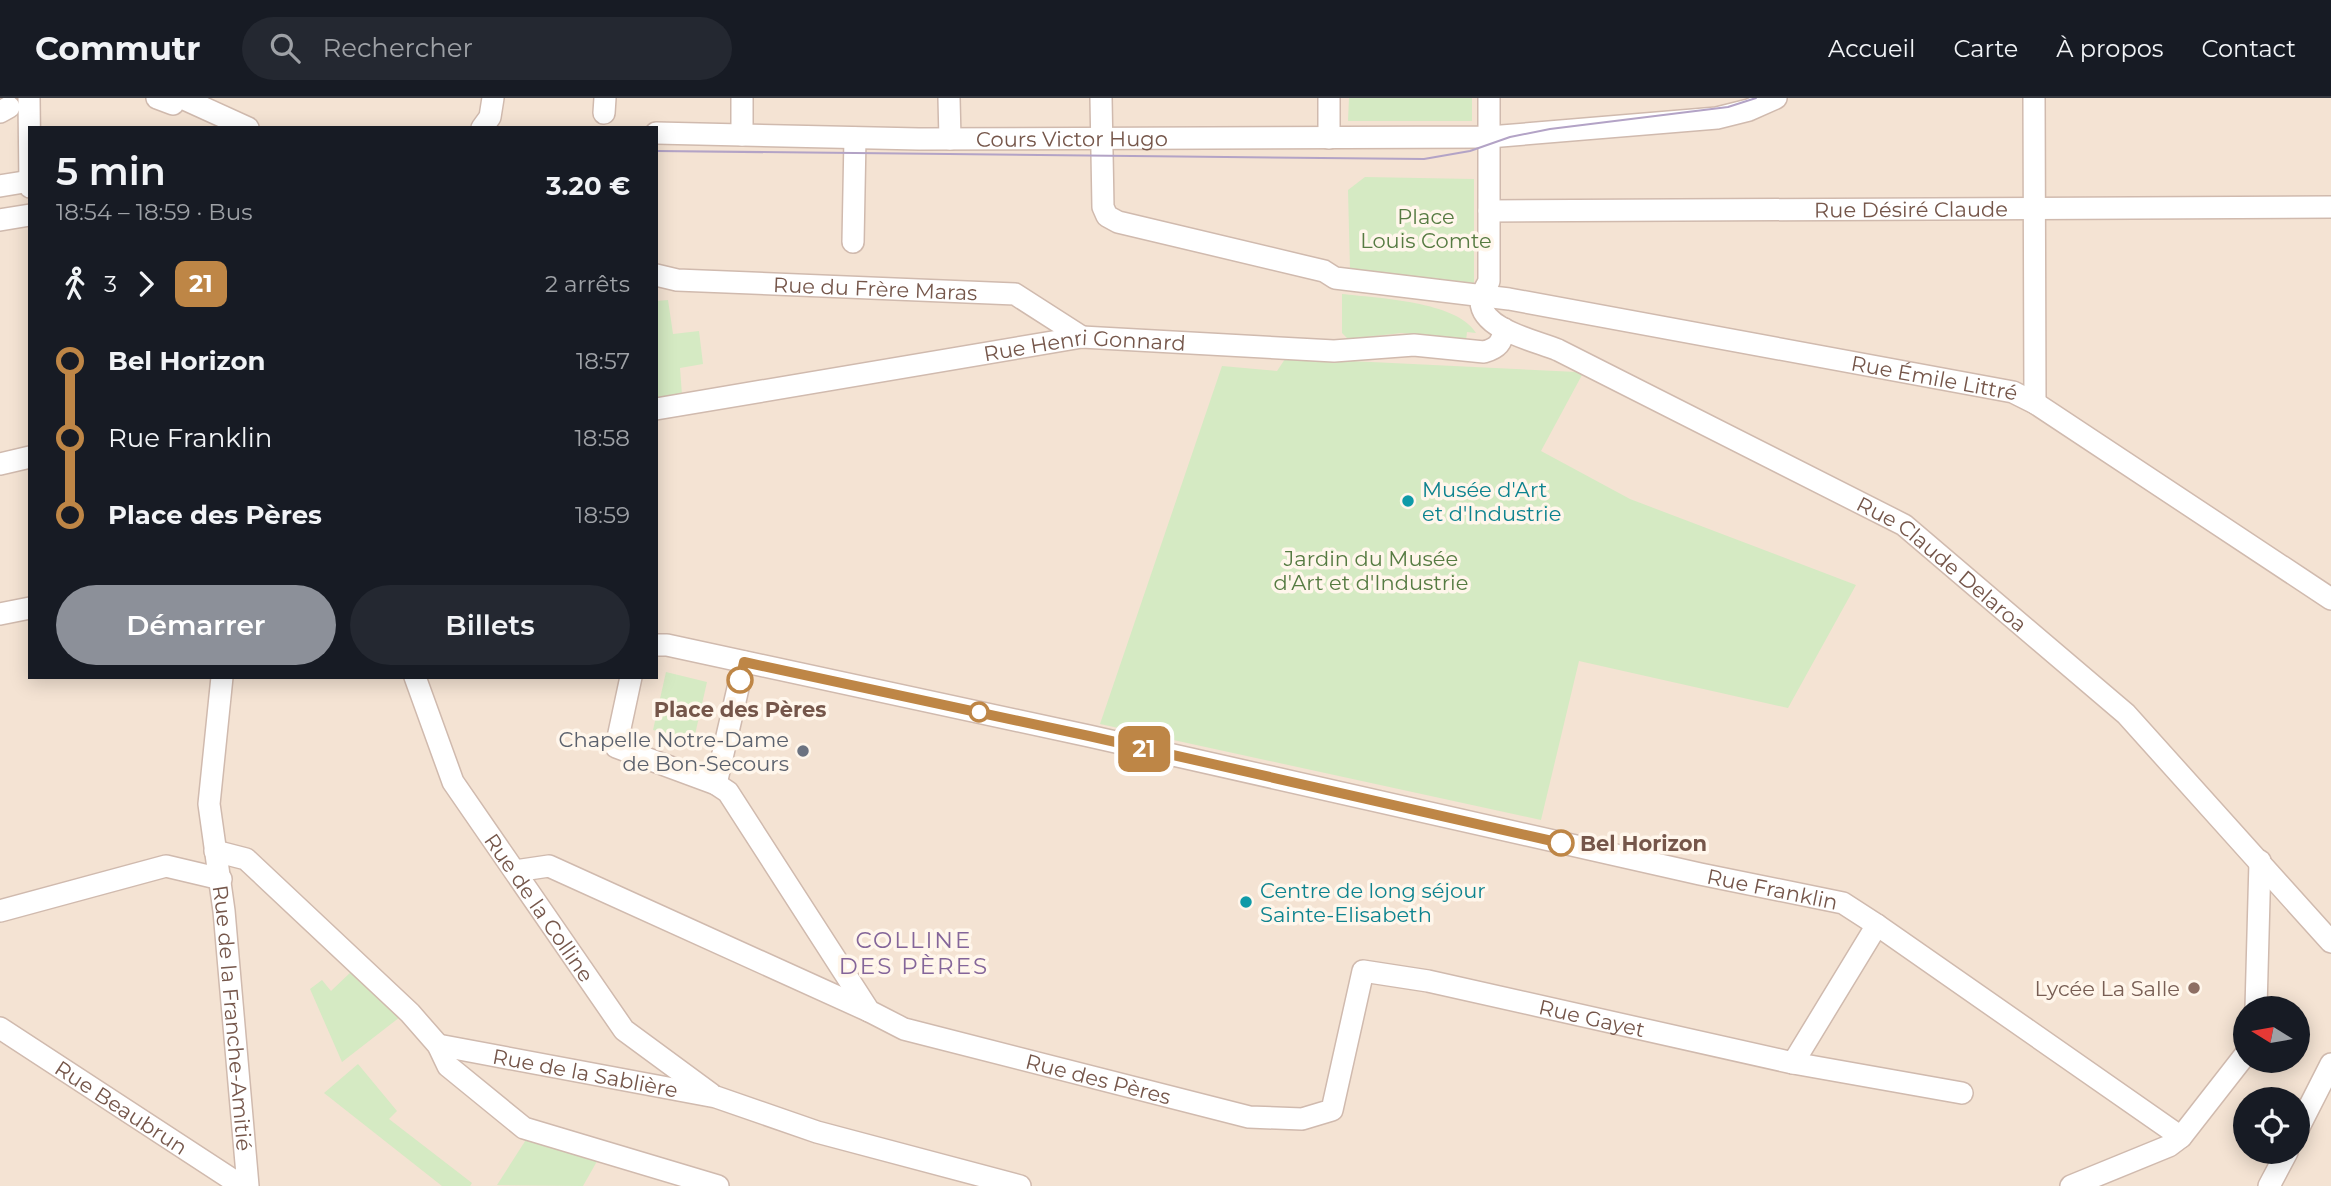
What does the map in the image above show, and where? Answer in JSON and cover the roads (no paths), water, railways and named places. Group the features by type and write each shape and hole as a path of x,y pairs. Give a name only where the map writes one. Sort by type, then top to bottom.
{"street":[{"path":"483,126 490,117 493,98"},
{"path":"742,98 742,135"},
{"path":"949,98 950,139"},
{"path":"1101,98 1103,207 1107,216 1118,222 1324,271 1335,278 1482,295"},
{"path":"1329,98 1329,138"},
{"path":"1489,98 1489,283 1482,295 1485,315 1489,321 1504,329"},
{"name":"Cours Victor Hugo","path":"658,133 950,139 1489,137 1717,118 1749,110 1776,98"},
{"path":"2034,98 2035,403"},
{"path":"171,100 242,126"},
{"path":"16,107 28,170"},
{"path":"853,242 855,138"},
{"path":"0,186 28,181"},
{"name":"Rue Désiré Claude","path":"1489,211 2331,207"},
{"path":"0,220 28,215"},
{"name":"Rue du Frère Maras","path":"666,277 1015,294 1082,337"},
{"name":"Rue Émile Littré","path":"1482,295 2013,392 2035,403 2331,598"},
{"name":"Rue Henri Gonnard","path":"658,409 1082,337 1334,351 1414,345 1484,352 1495,349 1501,343 1504,329"},
{"name":"Rue Claude Delaroa","path":"1504,329 1559,349 1903,525 2126,714 2331,942"},
{"path":"0,464 28,457"},
{"path":"0,614 28,608"},
{"name":"Rue Franklin","path":"662,645 1089,736 1700,874 1843,903 2181,1137"},
{"path":"631,679 616,747 716,784 744,662"},
{"name":"Rue de la Franche-Amitié","path":"222,679 209,804 220,879 248,1186"},
{"name":"Rue de la Colline","path":"416,679 453,782 624,1030 716,1097"},
{"name":"Rue des Pères","path":"716,784 728,792 869,1010"},
{"path":"215,852 246,859 410,1013 438,1045 448,1066 524,1128 718,1186"},
{"path":"2256,996 2260,861"},
{"path":"0,911 166,866 220,879"},
{"name":"Rue des Pères","path":"516,871 549,866 869,1010 904,1029 1249,1117 1302,1119 1332,1110"},
{"path":"1793,1063 1877,925"},
{"name":"Rue Gayet","path":"1332,1110 1363,971 1428,981 1793,1063 1962,1093"},
{"name":"Rue Beaubrun","path":"0,1028 242,1186"},
{"name":"Rue de la Sablière","path":"438,1045 716,1097 817,1132 1020,1186"},
{"path":"2310,1105 2331,1064"},
{"path":"2071,1186 2169,1146 2181,1137 2233,1070"},
{"path":"2269,1186 2281,1164"}],"tram line":[{"path":"658,151 1424,159 1470,151 1510,137 1550,129 1728,107 1756,98"}],"place":[{"name":"Musée d'Art et d'Industrie","path":"1408,501"},
{"name":"Place des Pères","path":"740,680"},
{"name":"Chapelle Notre-Dame de Bon-Secours","path":"803,751"},
{"name":"Bel Horizon","path":"1561,843"},
{"name":"Centre de long séjour Sainte-Elisabeth","path":"1246,902"},
{"name":"Lycée La Salle","path":"2194,988"}],"district":[{"name":"COLLINE DES PÈRES","path":"914,953"}],"park label":[{"name":"Place Louis Comte","path":"1426,228"},
{"name":"Jardin du Musée d'Art et d'Industrie","path":"1371,570"}]}
